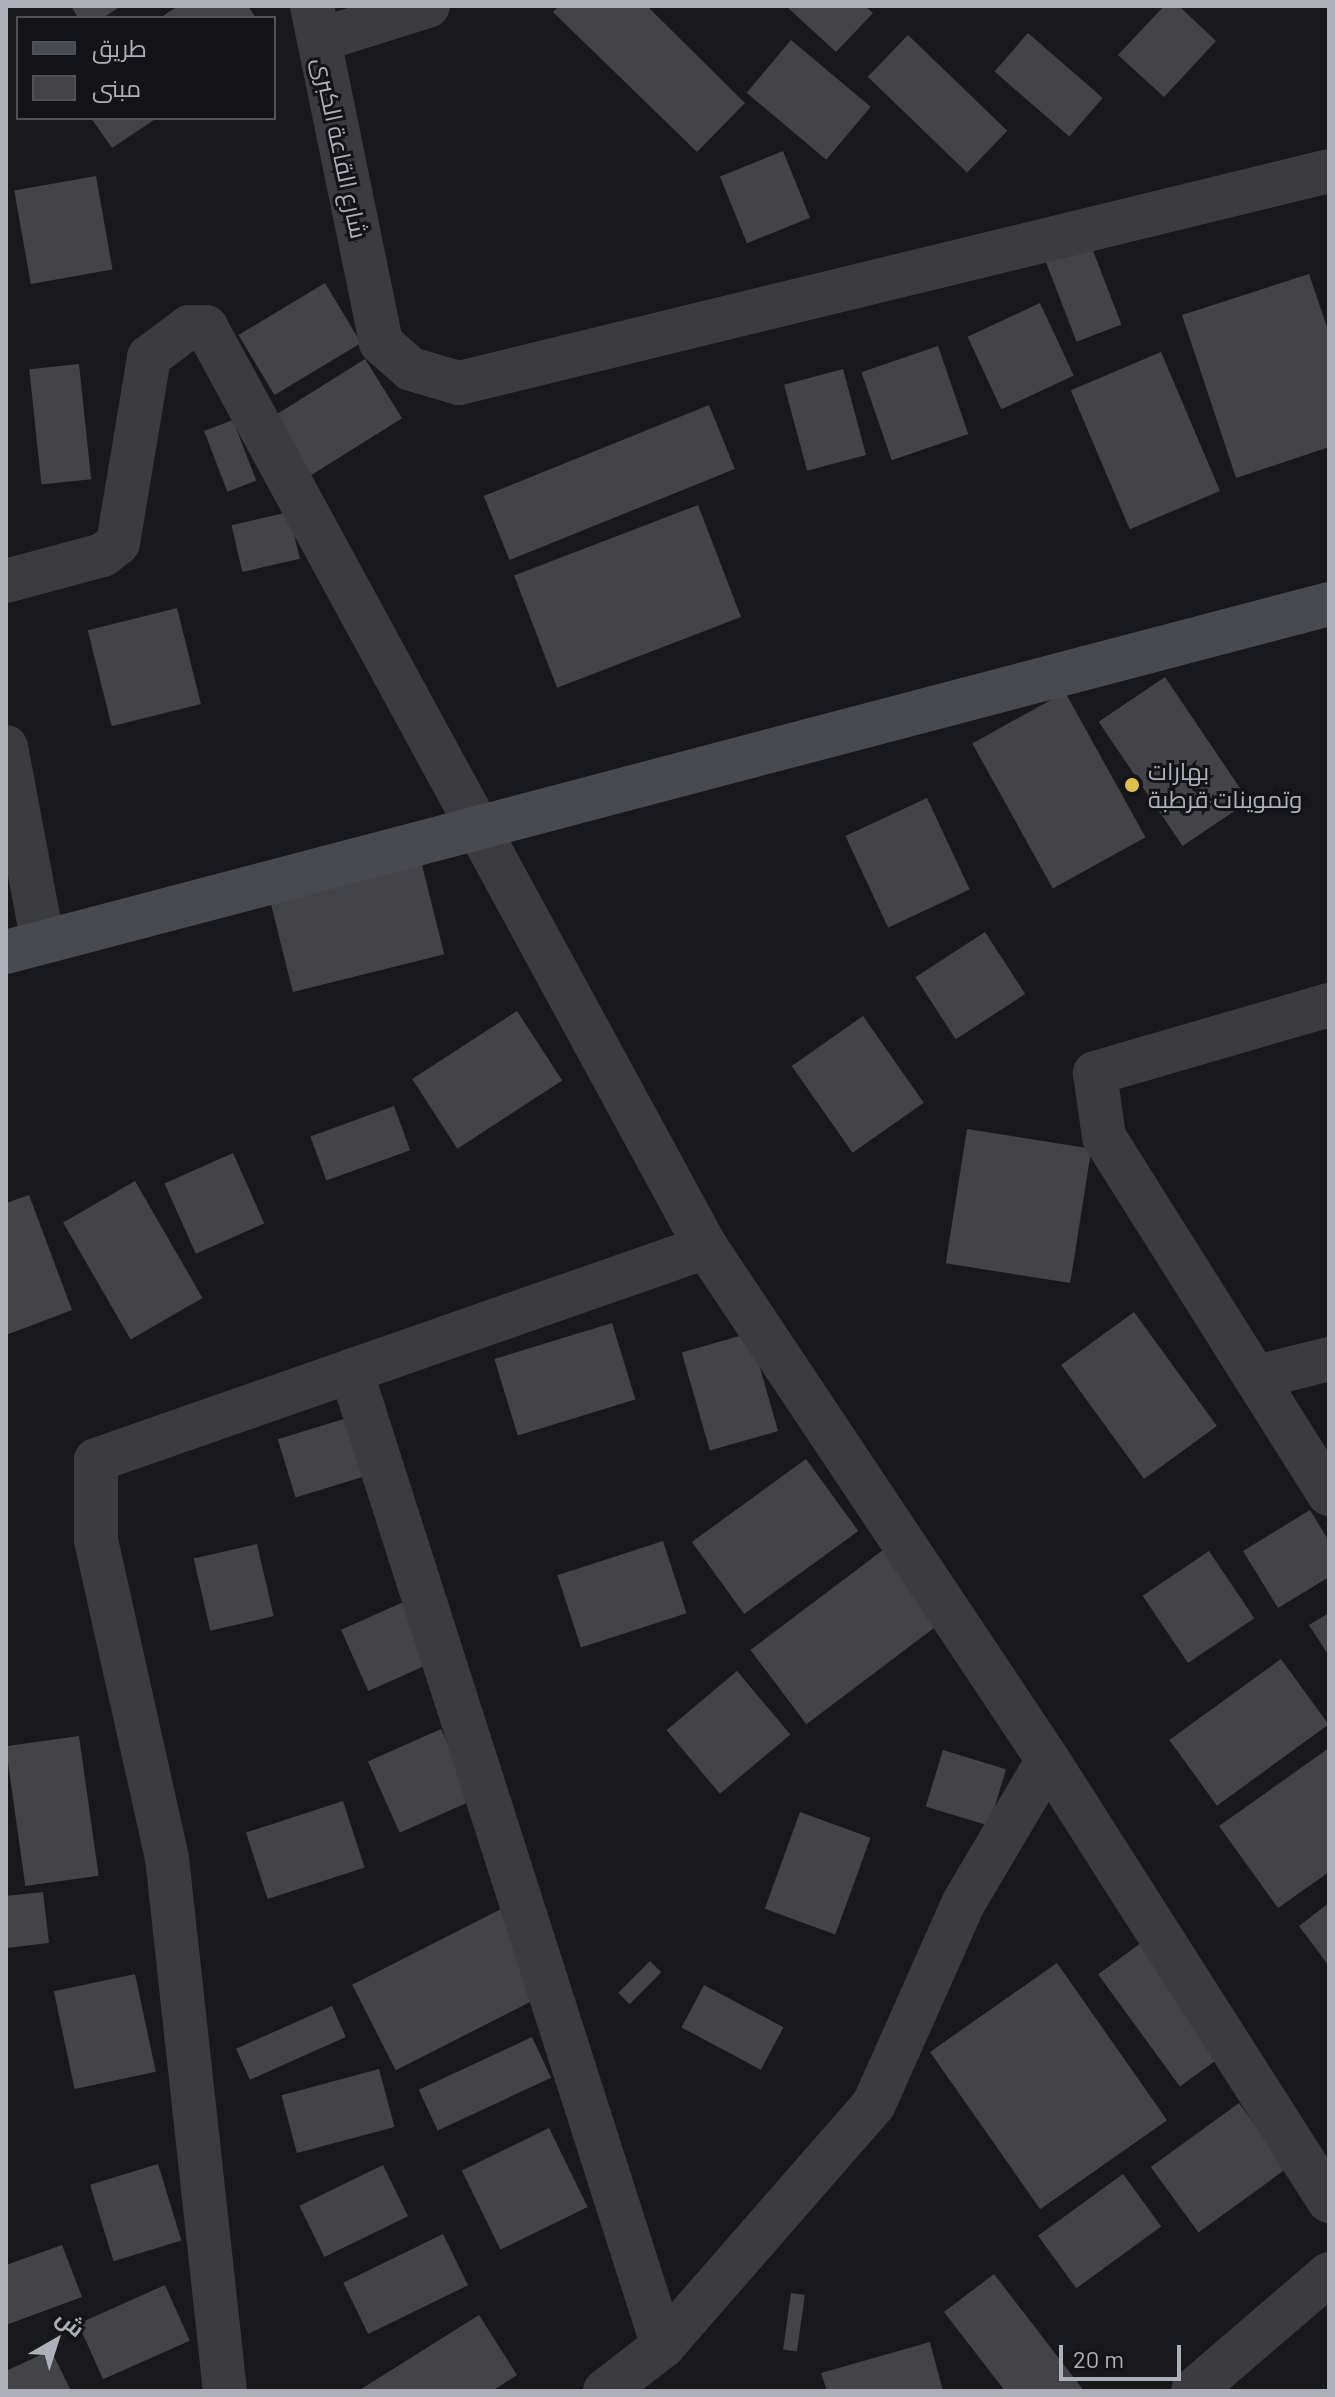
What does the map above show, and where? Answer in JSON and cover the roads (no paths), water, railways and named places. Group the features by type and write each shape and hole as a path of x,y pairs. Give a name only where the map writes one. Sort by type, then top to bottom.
{"street":[{"path":"315,23 428,6"},
{"name":"شارع القاعة الكبرى","path":"315,23 381,343 411,369 459,383 1329,171"},
{"path":"6,581 103,555 118,543 149,357 189,327 206,327 706,1247 1048,1760 1329,2201"},
{"path":"6,747 25,947 1329,604"},
{"path":"1329,1005 1095,1073 1104,1137 1329,1494"},
{"path":"225,2391 167,1858 96,1541 96,1460 706,1247"},
{"path":"1257,1377 1329,1359"},
{"path":"351,1371 663,2346"},
{"path":"605,2391 663,2346 874,2104 964,1902 1048,1760"},
{"path":"1193,2391 1329,2274"}],"place":[{"name":"بهارات وتموينات قرطبة","path":"1132,785"}]}
